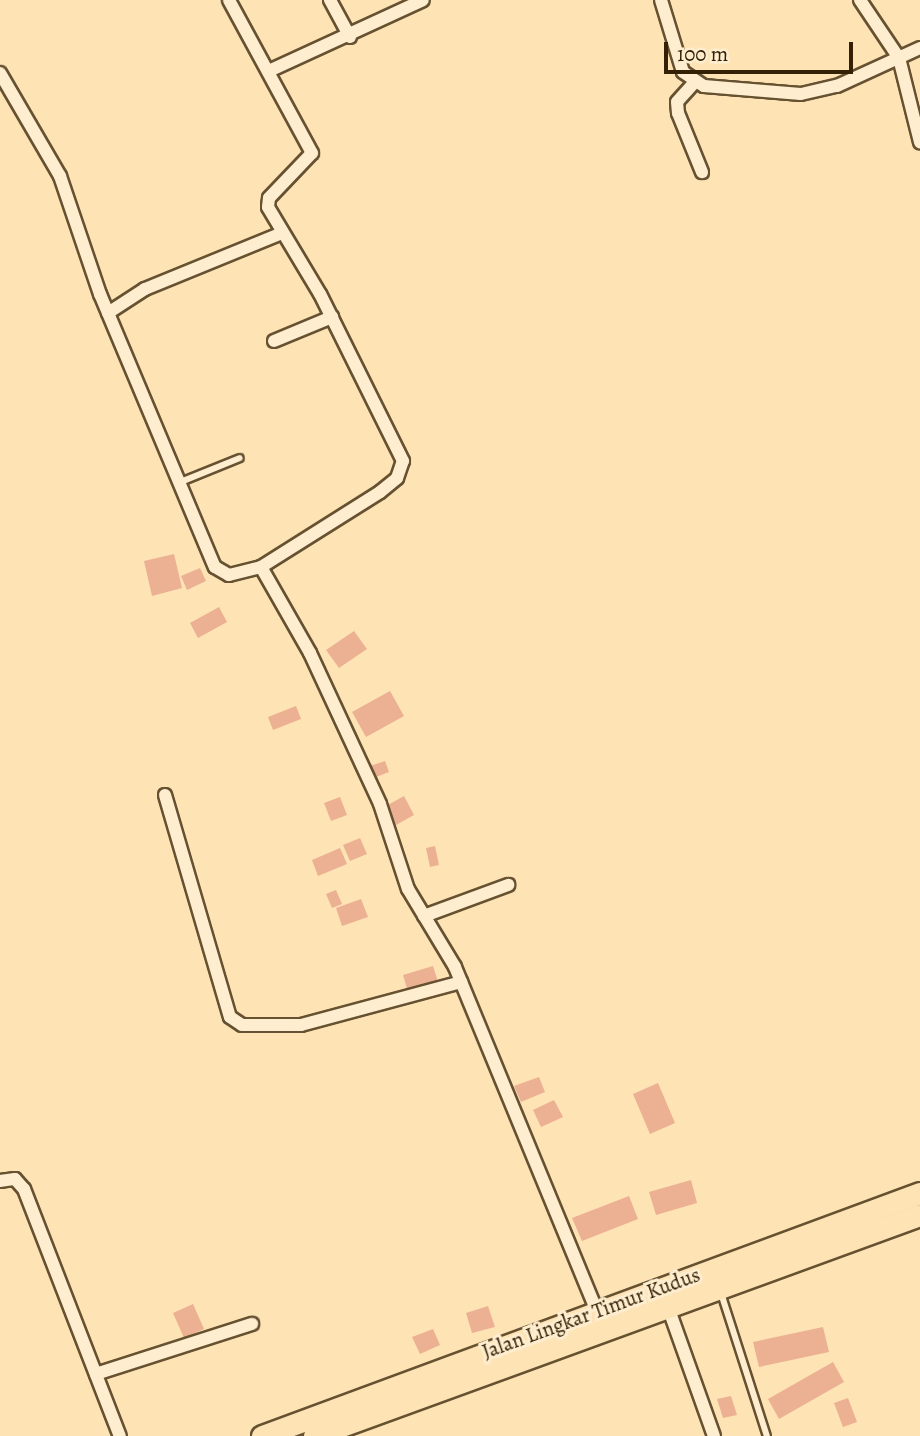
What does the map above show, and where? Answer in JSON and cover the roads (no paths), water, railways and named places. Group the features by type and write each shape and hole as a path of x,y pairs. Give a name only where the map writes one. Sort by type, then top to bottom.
{"highway":[{"name":"Jalan Lingkar Timur Kudus","path":"262,1436 920,1193"},
{"name":"Jalan Lingkar Timur Kudus","path":"314,1436 920,1215"}],"street":[{"path":"0,74 60,176 108,313 183,481 215,567 229,575 261,566 380,492 397,478 403,461 332,317 280,234 269,198 312,153 271,70 229,0"},
{"path":"330,0 350,37"},
{"path":"271,70 350,37 423,0"},
{"path":"661,0 678,58 694,83"},
{"path":"860,0 900,58 920,142"},
{"path":"694,83 802,94 837,86 920,48"},
{"path":"694,83 677,102 678,113 702,172"},
{"path":"108,313 154,285 280,234"},
{"path":"274,341 332,317"},
{"path":"261,566 310,653 424,916 461,982 597,1311"},
{"path":"165,795 230,1017 242,1025 301,1025 461,982"},
{"path":"424,916 508,885"},
{"path":"0,1181 15,1179 24,1189 120,1436"},
{"path":"668,1307 714,1436"},
{"path":"96,1374 252,1324"}],"lane":[{"path":"183,481 240,458"},
{"path":"719,1289 767,1436"}]}
